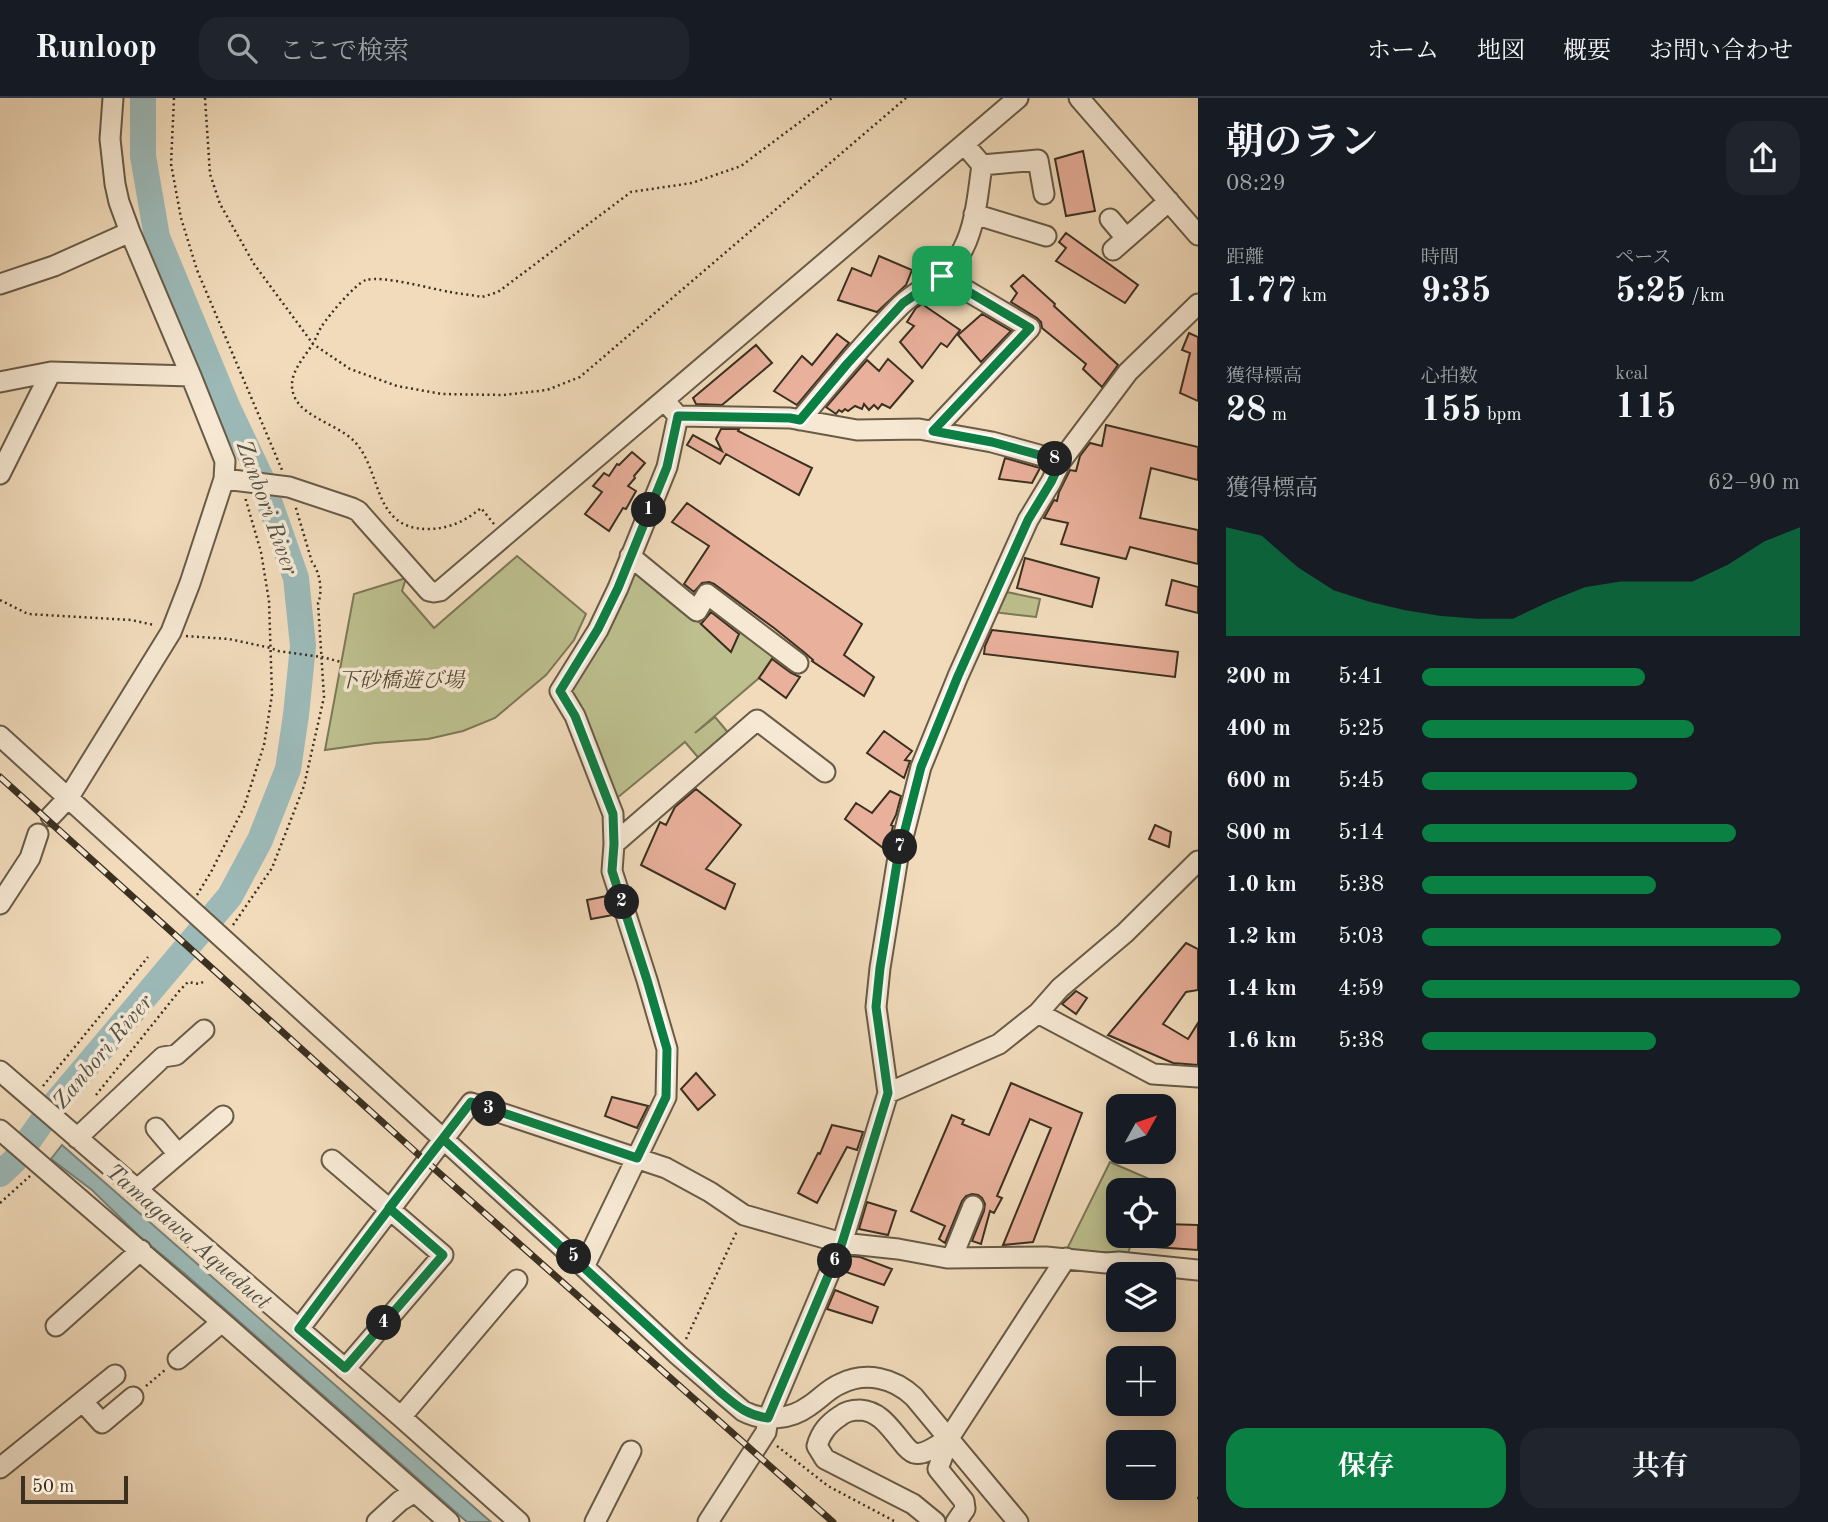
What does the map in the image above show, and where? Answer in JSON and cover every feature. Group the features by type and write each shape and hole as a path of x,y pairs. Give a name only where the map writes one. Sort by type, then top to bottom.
{"street":[{"path":"113,98 110,139 114,184 119,202 236,484"},
{"path":"236,484 287,487 352,508 429,591 440,591 1018,98"},
{"path":"1079,98 1198,235"},
{"path":"800,420 903,303 955,264 964,248 974,214 982,165 964,144"},
{"path":"982,165 1038,160 1044,194"},
{"path":"1110,219 1120,244 1168,201"},
{"path":"974,214 1046,236"},
{"path":"0,284 54,266 130,232"},
{"path":"933,431 1030,328 942,276"},
{"path":"708,1522 766,1432 768,1418 842,1243 888,1093 876,1007 898,857 921,767 958,676 1028,520 1061,461 1128,372 1198,304"},
{"path":"0,382 51,372 191,376"},
{"path":"0,474 51,372"},
{"path":"664,400 678,416 778,418 857,430 919,429 992,442 1061,461"},
{"path":"584,1267 666,1097 667,1049 612,871 613,814 575,716 560,691 598,629 618,588 667,467 678,416"},
{"path":"51,816 69,797 171,632 190,583 236,484"},
{"path":"630,556 697,611 708,594 798,663"},
{"path":"614,844 757,720 825,772"},
{"path":"0,736 223,932 443,1139 678,1355 743,1411 768,1418 786,1417 800,1412 831,1389 847,1381 869,1377 896,1384 910,1393 1018,1522"},
{"path":"0,904 30,858 38,834"},
{"path":"888,1093 999,1044 1038,1013 1059,988 1125,933 1198,862"},
{"path":"1038,1013 1153,1074 1198,1077"},
{"path":"71,1133 163,1057 176,1055 204,1030"},
{"path":"0,1071 345,1368 519,1522"},
{"path":"299,1329 471,1102 675,1172 744,1215 842,1243 952,1258 1066,1258 1198,1270"},
{"path":"136,1190 223,1116"},
{"path":"156,1128 178,1154"},
{"path":"4,1133 449,1522"},
{"path":"332,1160 443,1255 345,1368"},
{"path":"952,1258 973,1206"},
{"path":"57,1326 141,1250"},
{"path":"956,1522 965,1509 964,1501 938,1469 949,1438 1066,1258"},
{"path":"401,1417 517,1280"},
{"path":"178,1359 222,1322"},
{"path":"0,1468 115,1375"},
{"path":"83,1402 102,1423 132,1397"},
{"path":"935,1522 913,1504 825,1459 817,1446 820,1434 829,1424 843,1413 852,1410 879,1415 908,1450 916,1454 926,1452 949,1438"},
{"path":"595,1522 631,1451"},
{"path":"377,1522 400,1501 415,1492"}],"path":[{"path":"174,98 171,164 181,218 197,270 287,487 316,568 321,596 318,603 324,697 304,786 272,868 223,932"},
{"path":"205,98 210,174 220,204 254,264 313,344 350,369 397,386 442,394 503,395 547,390 580,377 906,98"},
{"path":"488,516 481,508 470,517 442,529 423,529 405,526 392,516 383,503 363,454 354,441 305,410 295,397 292,381 300,361 322,326 354,288 367,280 384,279 482,297 498,292 631,192 692,183 741,166 832,98"},
{"path":"191,904 240,817 264,745 272,695 269,601 261,552 236,484"},
{"path":"0,600 28,614 131,620 164,627"},
{"path":"179,636 229,639 341,662"},
{"path":"34,1101 148,957"},
{"path":"90,1104 180,990 188,982 199,985 202,982"},
{"path":"678,1355 744,1215"},
{"path":"132,1397 178,1359"},
{"path":"771,1442 828,1486 896,1522"}],"green space":[{"name":"下砂橋遊び場","path":"517,556 586,614 574,640 546,675 495,718 463,731 428,739 325,750 354,594 406,578 402,591 434,628"},
{"path":"627,566 701,624 730,651 741,630 775,654 759,678 695,733 715,717 731,736 702,762 685,742 611,803 564,692"},
{"path":"1002,591 1040,599 1036,617 993,612"},
{"path":"1109,1164 1147,1178 1106,1178 1106,1248 1130,1248 1128,1253 1066,1251"}],"water":[{"path":"62,1145 491,1522 467,1522 139,1236 92,1190 51,1159"}],"building":[{"path":"1083,151 1095,211 1066,216 1055,159"},
{"path":"1066,233 1138,285 1125,303 1056,261 1066,248 1059,242"},
{"path":"879,256 912,270 906,285 877,312 838,300 852,268 871,276"},
{"path":"1023,275 1118,365 1102,387 1083,369 1086,364 1042,328 1037,318 1011,302 1017,293 1011,286"},
{"path":"922,304 960,330 947,347 941,343 922,368 900,342 914,326 907,322"},
{"path":"982,314 1011,331 981,362 958,335"},
{"path":"1189,333 1198,337 1198,401 1180,393 1190,353 1182,350"},
{"path":"837,334 849,343 797,405 774,391 802,356 812,365"},
{"path":"756,345 772,363 722,405 696,404 693,398"},
{"path":"888,359 913,381 890,408 882,404 878,409 874,405 869,410 864,404 862,409 855,406 848,411 839,410 836,414 826,407 867,360 879,371"},
{"path":"1106,425 1198,447 1198,480 1151,468 1140,518 1198,530 1198,564 1130,547 1126,559 1061,544 1068,523 1044,518 1054,500 1057,501 1070,470 1076,471 1080,456 1090,443 1102,446"},
{"path":"721,429 739,429 738,431 812,468 799,495 726,454 720,464 687,445 693,435 722,451 716,439"},
{"path":"632,452 645,463 628,486 636,491 609,531 585,514 602,492 593,486 604,473 609,476 617,464"},
{"path":"1005,458 1040,468 1032,483 999,479"},
{"path":"687,503 862,624 844,655 874,677 864,696 812,661 774,628 714,584 702,583 694,592 684,584 709,546 672,522"},
{"path":"1025,558 1099,578 1092,607 1017,588"},
{"path":"1172,580 1198,587 1198,613 1166,605"},
{"path":"711,612 739,634 731,652 701,624"},
{"path":"992,630 1178,652 1175,677 984,654"},
{"path":"772,659 800,677 786,698 759,678"},
{"path":"884,731 912,751 905,760 910,761 904,778 867,753"},
{"path":"696,789 741,825 706,869 735,884 725,909 641,865 660,822 666,825 675,807"},
{"path":"890,791 901,796 891,825 893,826 887,851 845,819 856,803 872,813"},
{"path":"1155,825 1171,832 1169,847 1149,839"},
{"path":"607,896 613,915 591,919 587,900"},
{"path":"1186,943 1198,949 1198,990 1186,992 1163,1024 1188,1039 1198,1023 1198,1065 1173,1063 1108,1035"},
{"path":"1076,991 1087,998 1076,1014 1062,1004"},
{"path":"696,1073 715,1095 698,1110 681,1089"},
{"path":"1011,1083 1082,1113 1033,1242 1003,1245 1051,1128 1030,1119 997,1196 1002,1198 994,1213 990,1211 981,1244 972,1241 985,1204 982,1198 972,1194 962,1201 945,1243 939,1239 945,1226 911,1211 952,1115 964,1120 962,1124 989,1135"},
{"path":"612,1097 648,1106 637,1128 605,1116"},
{"path":"832,1125 863,1132 857,1150 847,1147 817,1203 798,1193 818,1153 820,1154"},
{"path":"867,1202 896,1211 888,1235 859,1229"},
{"path":"1176,1224 1198,1225 1198,1250 1169,1248 1176,1248"},
{"path":"850,1256 892,1269 884,1285 843,1271"},
{"path":"835,1290 878,1307 872,1323 827,1309"}],"waterway":[{"name":"Zanbori River","path":"0,1174 14,1161 53,1106 230,896 260,840 288,769 296,715 303,646 296,578 261,478 227,406 157,237 143,156 143,98"}],"railway":[{"path":"0,777 420,1156 833,1522"}],"route":[{"path":"942,276 903,303 800,420 678,416 667,467 618,588 598,629 560,691 575,716 613,814 612,871 667,1049 666,1097 637,1158 471,1102 389,1208 299,1329 345,1368 443,1255 389,1208 443,1139 720,1392 743,1411 768,1418 842,1243 888,1093 876,1007 898,857 921,767 958,676 1028,520 1061,461 992,442 933,431 1030,328 942,276"}],"water label":[{"name":"Tamagawa Aqueduct","path":"189,1236"}]}
